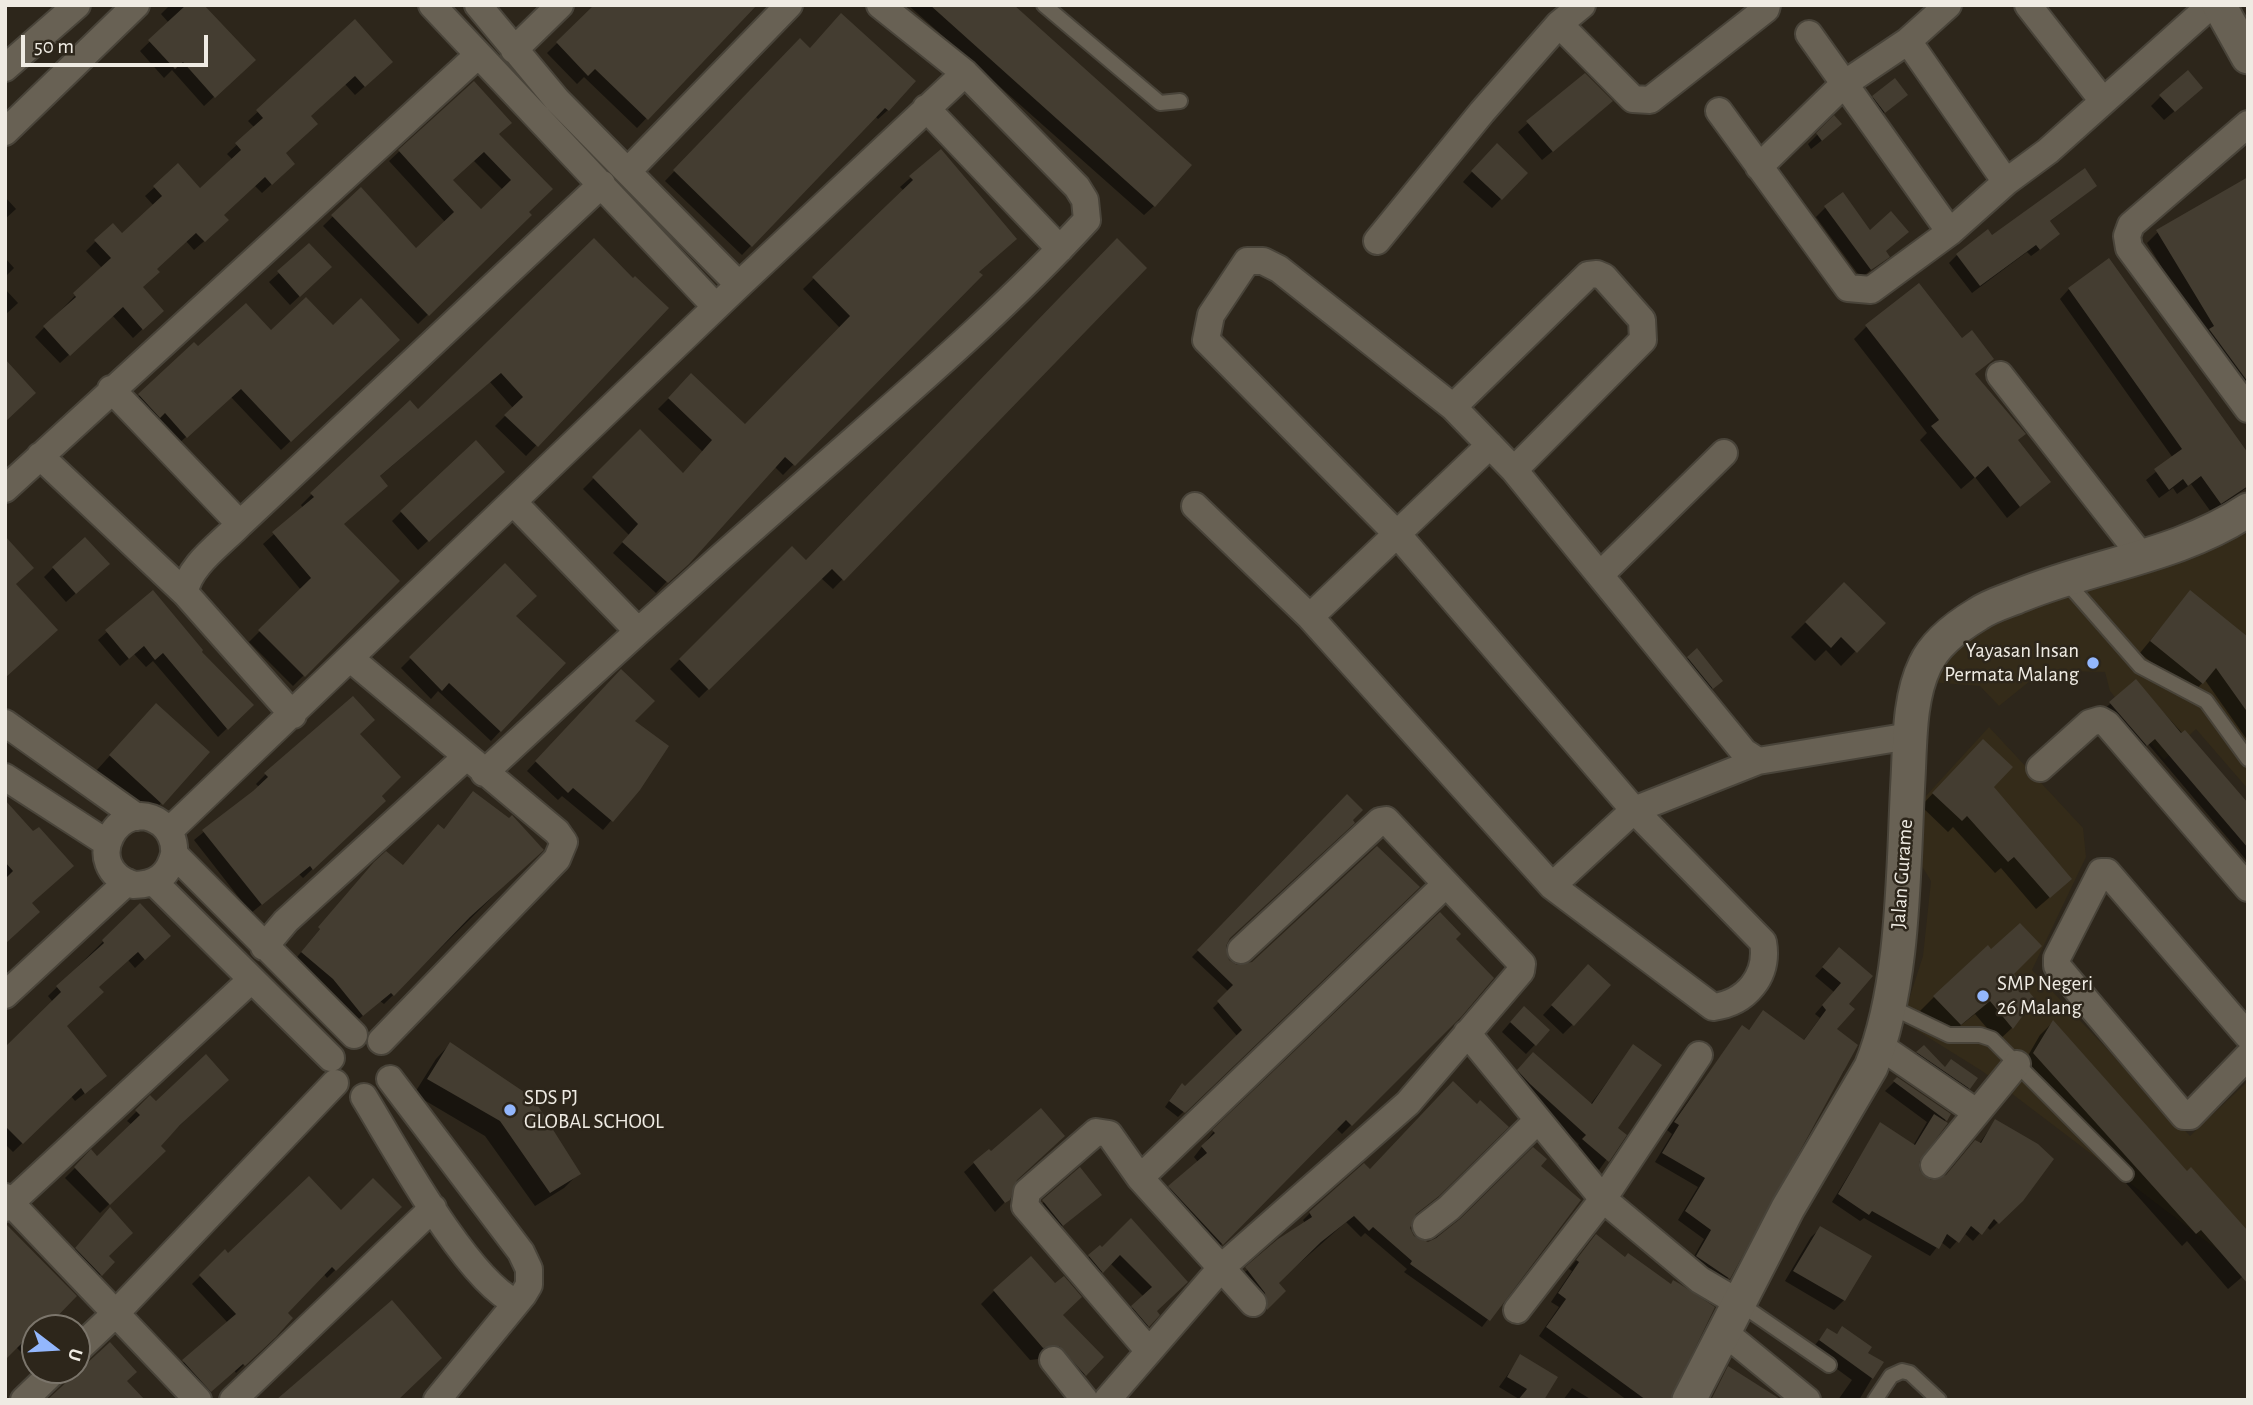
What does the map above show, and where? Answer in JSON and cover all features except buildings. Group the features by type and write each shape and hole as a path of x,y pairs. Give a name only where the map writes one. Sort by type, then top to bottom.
{"street":[{"path":"5,68 76,5"},
{"path":"5,132 136,5"},
{"path":"432,5 477,55 628,171 739,285"},
{"path":"478,5 514,50 547,108 603,184 716,307"},
{"path":"514,50 560,5"},
{"path":"628,171 789,5"},
{"path":"264,947 286,921 637,631 884,413 1060,249 1087,220 1085,200 1077,187 965,74 880,5"},
{"path":"1377,241 1482,112 1559,24 1582,5"},
{"path":"1559,24 1633,99 1641,102 1650,100 1766,9 1767,5"},
{"path":"1759,167 1844,84 1908,41 1948,5"},
{"path":"2028,5 2103,101"},
{"path":"1719,111 1848,288 1871,290 1950,232 2006,182 2048,151 2207,7 2248,57"},
{"path":"1809,34 1950,232"},
{"path":"1908,41 2006,182"},
{"path":"5,489 477,55"},
{"path":"5,995 127,883 154,882 166,873 172,843 293,715 739,285 965,74"},
{"path":"926,108 1060,249"},
{"path":"2248,124 2131,225 2127,236 2129,248 2248,409"},
{"path":"186,593 186,582 193,572 240,524 603,184"},
{"path":"1195,506 1311,617 1552,886 1713,1007 1733,1005 1755,984 1766,959 1763,942 1634,810 1398,535 1206,340 1211,315 1247,261 1263,261 1279,269 1453,407 1514,470 1744,752 1758,761"},
{"path":"1453,407 1588,275 1597,274 1604,277 1642,320 1643,340 1514,470"},
{"path":"2000,375 2143,558"},
{"path":"111,389 240,524"},
{"path":"1311,617 1490,445"},
{"path":"1601,574 1724,453"},
{"path":"40,456 186,593 293,715"},
{"path":"513,502 637,631"},
{"name":"Jalan Gurame","path":"1689,1400 1788,1208 1871,1067 1880,1046 1889,1006 1901,895 1910,736 1919,682 1925,664 1940,643 1981,612 2063,578 2143,558 2220,528 2248,510"},
{"path":"351,659 557,832 564,842 562,851 381,1041"},
{"path":"2040,768 2090,723 2099,720 2107,724 2248,888"},
{"path":"5,723 136,817 155,820 264,947 354,1035"},
{"path":"1552,886 1634,810 1758,761 1910,736"},
{"path":"5,777 107,843"},
{"path":"127,883 111,869 107,843 120,824 136,817"},
{"path":"1107,1400 1223,1267 1408,1103 1521,971 1522,964 1391,822 1380,821 1241,950"},
{"path":"2248,1035 2107,872 2101,872 2057,958 2057,966 2184,1116 2190,1116 2248,1056"},
{"path":"91,1337 115,1314 333,1070 336,1048 354,1035 365,1034 381,1041 391,1054 390,1079 380,1092 364,1097 348,1094 333,1070 251,980 154,882"},
{"path":"1140,1178 1447,884"},
{"path":"198,1400 7,1202 251,980"},
{"path":"1467,1032 1603,1199 1700,1280 1739,1303"},
{"path":"1880,1046 1976,1112"},
{"path":"1517,1310 1603,1199 1699,1055"},
{"path":"1934,1165 2017,1063"},
{"path":"390,1079 521,1252 529,1269 529,1285 496,1332 437,1400"},
{"path":"364,1097 433,1208 486,1282 515,1302"},
{"path":"1426,1226 1449,1208 1537,1121"},
{"path":"1149,1351 1025,1206 1027,1192 1096,1132 1102,1130 1109,1134 1140,1178 1253,1303"},
{"path":"233,1400 433,1208"},
{"path":"1724,1332 1807,1400"},
{"path":"1053,1360 1085,1400"},
{"path":"23,1400 40,1384"}],"lane":[{"path":"1044,5 1160,103 1180,101"},
{"path":"2063,578 2140,666 2206,701 2248,759"},
{"path":"1889,1006 1950,1035 1980,1035 1992,1039 2126,1174"},
{"path":"1739,1303 1829,1365"},
{"path":"1875,1400 1891,1376 1902,1371 1910,1373 1939,1400"}],"shaded area":[{"name":"Yayasan Insan Permata Malang","path":"2248,526 2248,789 2196,729 2164,760 2110,691 2105,672 2068,671 2035,677 1999,706 1980,686 1930,682 1942,655 1993,617"},
{"name":"SMP Negeri 26 Malang","path":"1989,727 2083,828 2086,857 2032,970 2190,1136 2248,1081 2248,1273 1982,1071 1902,1021 1923,956 1931,881 1920,863 1925,797"}],"place":[{"name":"Yayasan Insan Permata Malang","path":"2093,663"},
{"name":"SMP Negeri 26 Malang","path":"1983,996"},
{"name":"SDS PJ GLOBAL SCHOOL","path":"510,1110"}]}
